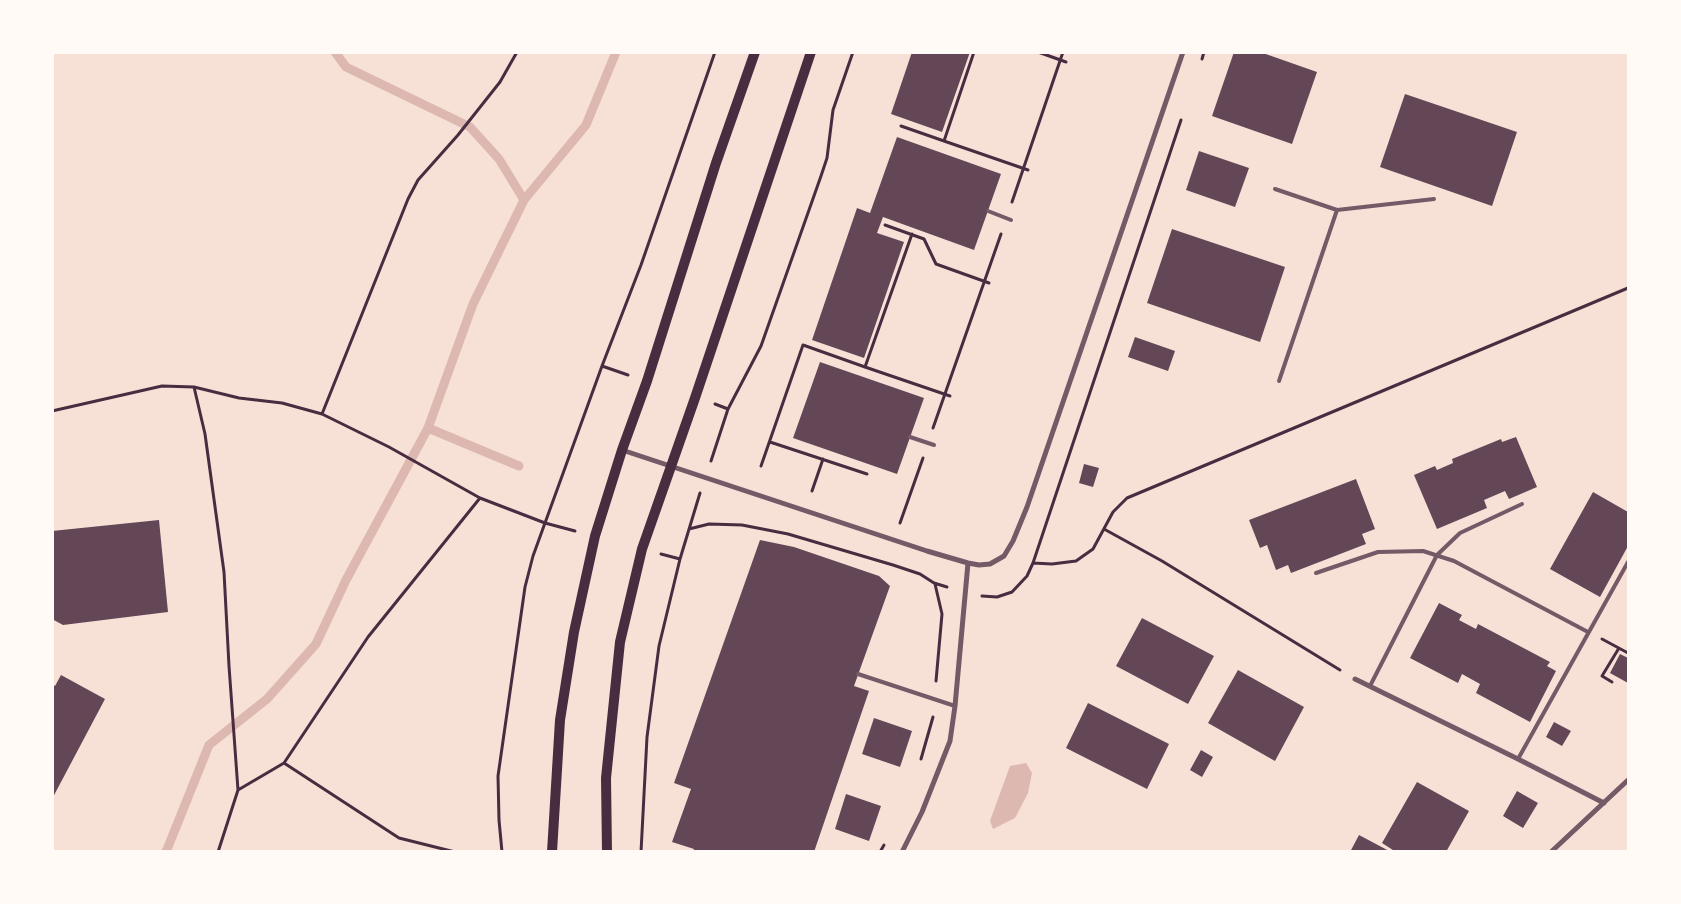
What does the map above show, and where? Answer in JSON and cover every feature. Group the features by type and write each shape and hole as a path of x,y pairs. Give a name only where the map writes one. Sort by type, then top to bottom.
{"main road":[{"path":"552,852 560,720 574,632 595,536 622,450 647,382 716,163 755,52"},
{"path":"607,852 606,778 620,642 642,548 695,398 811,52"}],"street":[{"path":"622,450 968,563 990,564 1004,556 1013,541 1037,477 1183,52"},
{"path":"902,852 922,812 950,742 968,563"},
{"path":"1355,679 1604,803"},
{"path":"1551,852 1628,780"}],"lane":[{"path":"1275,190 1337,210 1434,199"},
{"path":"1279,381 1337,210"},
{"path":"988,212 1009,219"},
{"path":"910,437 934,445"},
{"path":"1370,686 1437,555 1460,533 1522,504"},
{"path":"1316,573 1378,552 1423,551 1454,561 1588,632"},
{"path":"1518,759 1628,562"},
{"path":"858,674 955,706"}],"path":[{"path":"322,414 408,198 418,180 458,135 500,82 517,52"},
{"path":"502,852 498,776 525,587 533,556 641,265 715,52"},
{"path":"718,440 728,409 761,346 827,158 833,110 853,52"},
{"path":"944,141 974,52"},
{"path":"1038,52 1064,62"},
{"path":"900,523 984,281 1009,219 1064,62 1063,52"},
{"path":"1201,62 1204,52"},
{"path":"983,596 997,597 1012,592 1027,576 1033,563 1182,118"},
{"path":"901,126 1026,170"},
{"path":"885,225 924,239 936,264 989,283"},
{"path":"865,367 912,234"},
{"path":"1033,563 1052,564 1076,561 1093,549 1113,512 1128,498 1628,288"},
{"path":"761,466 803,346 950,396"},
{"path":"52,411 162,386 194,387 239,398 282,403 322,414 389,446 480,498 545,523"},
{"path":"194,387 205,434 224,572 236,748 238,790 218,852"},
{"path":"770,442 867,474"},
{"path":"812,491 823,459"},
{"path":"238,790 284,763 368,637 480,498"},
{"path":"640,852 647,737 659,646 680,558 689,529 709,524 742,525 788,534 920,574 934,583 942,614 934,716 919,767"},
{"path":"1104,529 1162,561 1355,679"},
{"path":"1588,632 1628,653"},
{"path":"1612,682 1602,676 1619,648"},
{"path":"284,763 399,838 455,852"},
{"path":"880,852 885,843"}],"shaded area":[{"path":"1026,763 1032,773 1028,793 1015,818 993,829 990,821 1010,766"}],"building":[{"path":"912,52 970,52 942,132 891,114"},
{"path":"1234,52 1260,52 1317,72 1292,144 1212,116"},
{"path":"1405,94 1517,132 1492,206 1380,167"},
{"path":"897,137 1001,174 974,250 883,217 877,233 904,242 864,358 812,340 857,208 870,213"},
{"path":"1199,151 1249,168 1235,207 1186,190"},
{"path":"1172,229 1285,267 1260,342 1147,303"},
{"path":"1135,337 1175,351 1168,371 1128,357"},
{"path":"820,362 924,398 897,474 793,438"},
{"path":"1516,437 1537,487 1509,499 1505,491 1484,500 1487,508 1437,529 1414,475 1435,466 1437,470 1453,463 1452,459 1501,439 1502,442"},
{"path":"1084,464 1099,468 1093,487 1079,483"},
{"path":"1356,479 1375,529 1362,534 1366,544 1291,573 1288,565 1276,570 1267,545 1260,548 1249,520"},
{"path":"1593,492 1628,512 1628,546 1600,597 1550,569"},
{"path":"159,520 168,612 63,625 52,619 52,531"},
{"path":"760,540 794,547 879,576 890,586 854,686 869,691 814,852 693,852 694,849 672,842 691,789 674,783"},
{"path":"1439,603 1462,615 1459,620 1476,629 1478,624 1550,662 1547,666 1556,671 1530,722 1476,693 1480,684 1462,674 1458,683 1410,658"},
{"path":"1142,618 1214,656 1188,704 1116,666"},
{"path":"1620,654 1628,658 1628,683 1610,673"},
{"path":"1238,670 1304,707 1275,761 1208,723"},
{"path":"61,675 105,699 52,799 52,684 55,686"},
{"path":"1088,703 1169,744 1147,789 1066,748"},
{"path":"874,718 912,731 900,767 862,754"},
{"path":"1554,722 1571,731 1562,746 1546,737"},
{"path":"1201,750 1213,757 1202,777 1190,770"},
{"path":"1417,782 1469,811 1446,852 1396,852 1382,843"},
{"path":"1517,791 1538,803 1523,828 1503,816"},
{"path":"846,794 881,806 869,841 835,829"},
{"path":"1359,835 1391,852 1350,852"}],"waterway":[{"path":"335,52 346,67 470,127 499,159 524,200"},
{"path":"166,852 209,745 267,699 316,644 346,580 428,428 473,304 524,200 586,125 616,52"},
{"path":"428,428 519,466"}]}
